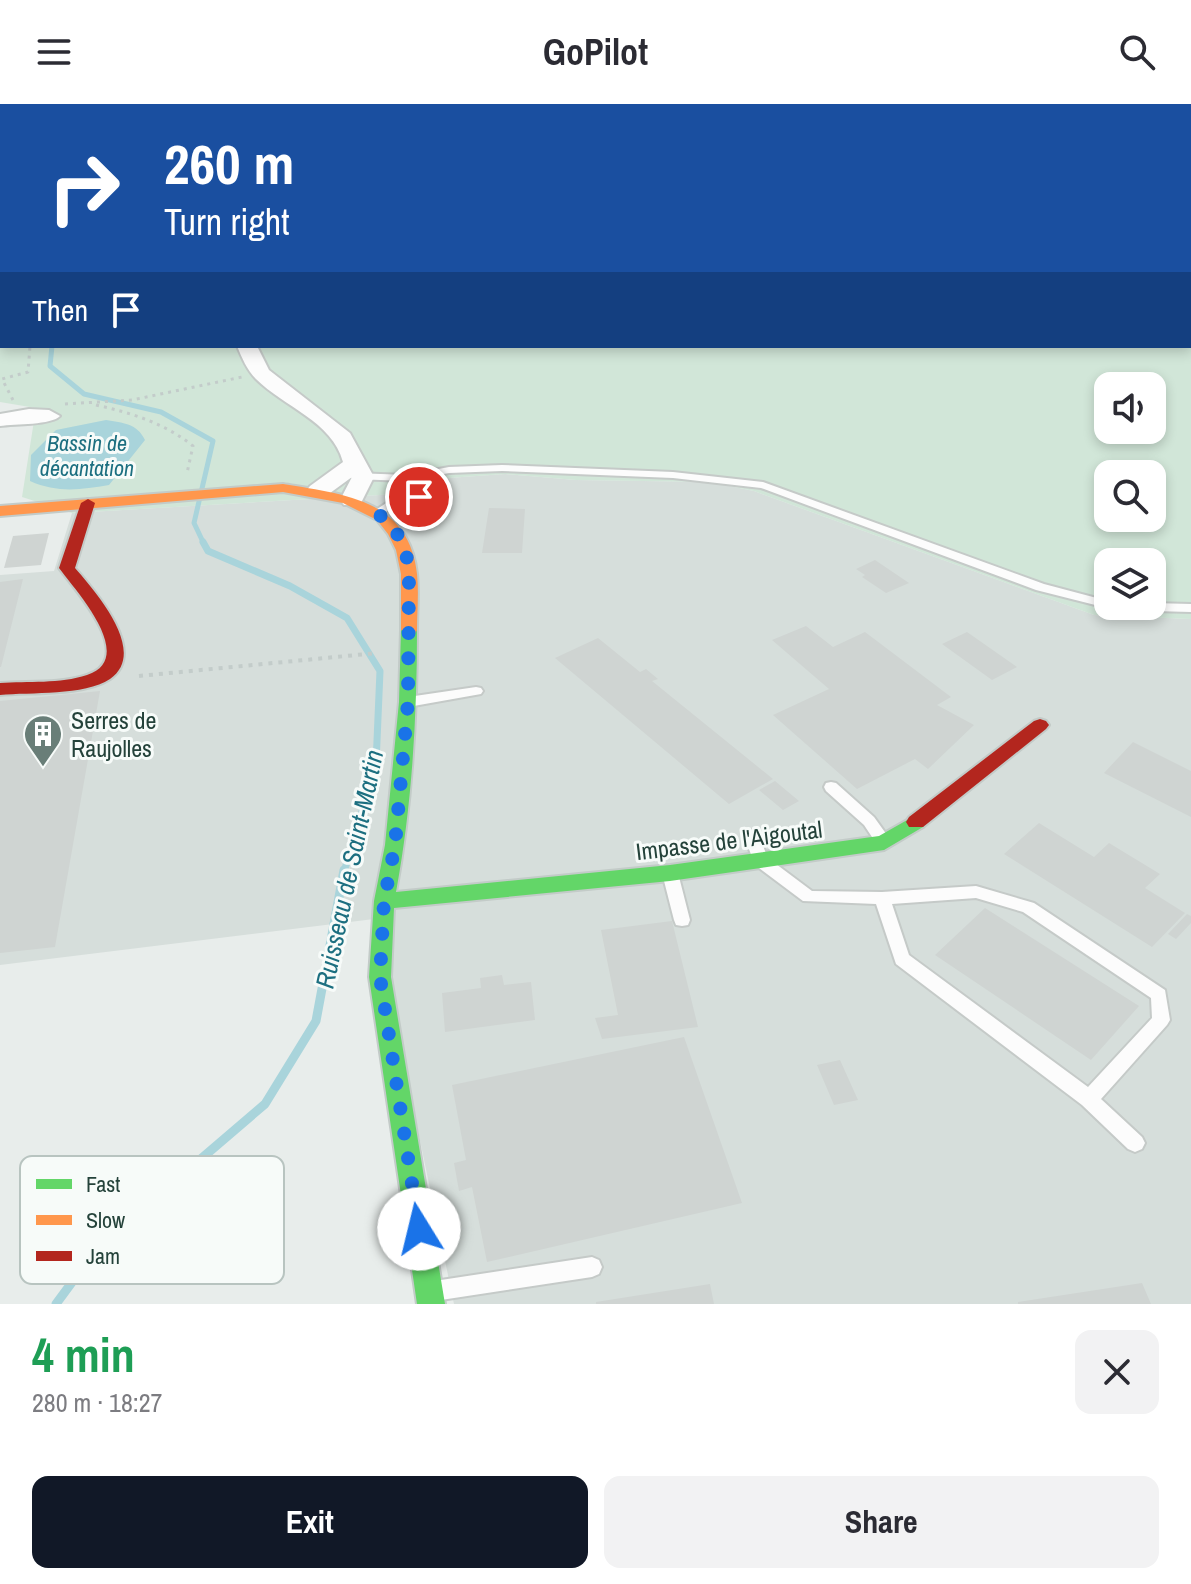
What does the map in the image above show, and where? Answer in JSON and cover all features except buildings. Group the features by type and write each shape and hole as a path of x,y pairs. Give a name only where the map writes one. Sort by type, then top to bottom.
{"street":[{"path":"248,348 260,373 328,423 354,454 352,500"},
{"path":"0,420 29,415 49,416"},
{"path":"318,491 353,472"},
{"path":"0,511 283,488 318,491 352,500 377,513 398,532 407,557 408,702 395,845 384,901 380,977 430,1298"},
{"path":"0,689 83,680 106,674 116,663 117,647 95,602 67,568 88,503"},
{"name":"Impasse de l'Aigoutal","path":"384,901 670,873 884,843 928,814 1040,725"}],"lane":[{"path":"353,472 407,478 449,470 502,468 688,476 763,485 1040,587 1094,601"},
{"path":"377,513 398,500 419,497"},
{"path":"1166,607 1191,608"},
{"path":"408,702 476,691"},
{"path":"831,787 869,821 884,843"},
{"path":"752,836 761,861 809,897 882,898 976,892 1028,907 1159,995 1161,1020 1089,1099"},
{"path":"670,873 682,920"},
{"path":"882,898 902,959 1089,1099 1135,1143"},
{"path":"430,1298 592,1267"}],"path":[{"path":"14,399 2,379 28,372 30,348"},
{"path":"178,495 193,446 173,429 142,416 94,404 168,394 260,373"},
{"path":"106,674 141,676 379,652"}],"shaded area":[{"path":"505,474 576,480 710,482 754,491 1094,615 1094,620 1191,619 1191,1304 454,1304 374,919 0,965 0,575 54,571 72,513 397,494 402,488 448,478"}],"green space":[{"path":"0,348 1191,348 1191,619 1166,618 1166,548 1094,548 1094,615 754,491 710,482 576,480 505,474 448,478 402,488 397,494 72,513 22,497 36,408 0,402"}],"water":[{"name":"Bassin de décantation","path":"106,420 134,427 145,440 109,485 69,489 30,481 31,455 56,430"}],"waterway":[{"name":"Ruisseau de Saint-Martin","path":"52,348 50,366 84,394 161,412 213,441 194,523 203,543"},
{"name":"Ruisseau de Saint-Martin","path":"203,543 208,551 290,586 347,618 380,671 376,764 344,872"},
{"name":"Ruisseau de Saint-Martin","path":"204,1156 265,1104 316,1021 344,870"},
{"name":"Ruisseau de Saint-Martin","path":"56,1304 71,1284"}],"traffic: fast":[{"path":"409,630 408,702 395,845 384,901 380,977 431,1304"},
{"path":"384,901 670,873 884,843 916,822"}],"traffic: slow":[{"path":"0,511 283,488 347,499 382,517 395,532 404,550 409,574 409,630"}],"traffic: jam":[{"path":"0,689 83,682 105,674 114,664 116,651 105,620 67,568 88,503"},
{"path":"916,822 1040,725"}],"place":[{"name":"Serres de Raujolles","path":"43,768"}],"route":[{"path":"419,497 398,500 377,513 398,532 409,574 408,702 395,845 384,901 380,977 419,1229"}]}
